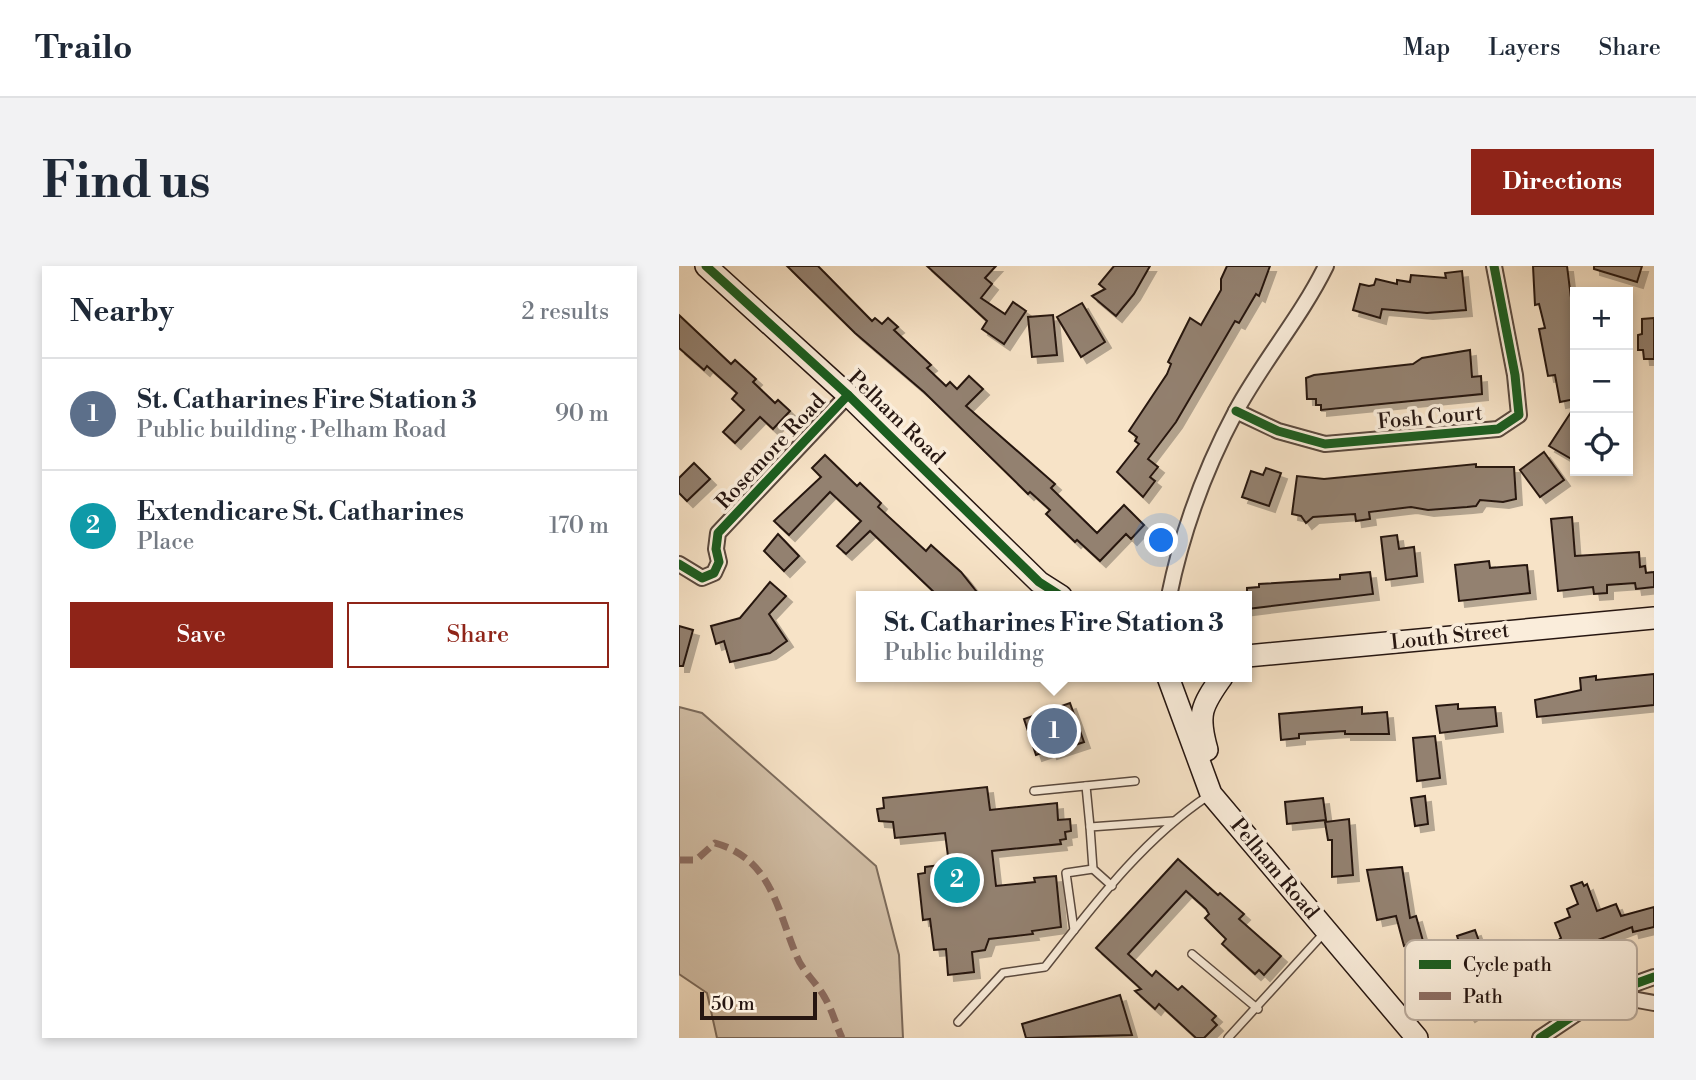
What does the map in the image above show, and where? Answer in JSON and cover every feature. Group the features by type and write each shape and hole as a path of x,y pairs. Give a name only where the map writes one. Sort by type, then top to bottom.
{"main road":[{"name":"Pelham Road","path":"706,266 848,395 1039,582 1053,591"},
{"name":"Louth Street","path":"1252,656 1654,618"},
{"path":"1252,664 1273,655"},
{"name":"Pelham Road","path":"1170,682 1211,794 1417,1038"},
{"path":"1211,794 1210,760 1201,727 1203,704 1218,682"}],"street":[{"path":"1170,591 1184,528 1236,411 1313,293 1326,266"},
{"name":"Fosh Court","path":"1236,411 1278,431 1325,444 1498,429 1519,415 1515,375 1494,266"},
{"name":"Rosemore Road","path":"679,564 702,578 714,573 719,562 716,549 718,533 848,395"},
{"path":"1637,983 1654,977"},
{"path":"1540,1038 1567,1020"}],"lane":[{"path":"1034,791 1135,781"},
{"path":"1086,786 1093,869 1112,886"},
{"path":"958,1022 1003,973 1045,967 1112,886 1174,821 1211,794"},
{"path":"1090,827 1174,821"},
{"path":"1074,930 1066,873 1093,869"},
{"path":"1229,1038 1258,1009 1311,944 1326,931"},
{"path":"1192,954 1258,1009"}],"shaded area":[{"path":"679,707 702,713 876,866 899,955 903,1038 717,1038 707,993 679,974"}],"building":[{"path":"787,266 818,266 872,321 875,318 882,324 888,318 898,327 894,330 931,365 927,368 946,386 950,382 957,389 969,376 983,389 966,406 1055,484 1051,488 1097,533 1124,505 1144,525 1131,539 1126,534 1100,561 1077,540 1075,542 1046,514 1050,510 1030,492 1028,494 924,392 855,333"},
{"path":"927,266 996,266 985,278 992,284 981,298 1005,314 1013,302 1026,311 1004,344 982,329 987,321"},
{"path":"1114,266 1150,266 1134,294 1116,316 1092,296 1105,289 1099,284"},
{"path":"1227,266 1270,266 1259,296 1256,294 1239,323 1235,321 1176,422 1148,459 1158,467 1150,477 1155,481 1143,497 1117,472 1139,444 1135,441 1137,437 1129,431 1167,374 1171,364 1168,362 1190,318 1201,325 1221,290 1221,279"},
{"path":"1533,266 1567,266 1570,290 1570,400 1560,402 1555,375 1548,376 1539,329 1545,328 1539,304 1535,305"},
{"path":"1594,266 1642,266 1637,282 1594,269"},
{"path":"1462,271 1466,310 1427,313 1382,309 1380,318 1353,310 1360,284 1374,285 1376,279 1397,284 1397,280 1410,282 1411,275 1446,278 1445,273"},
{"path":"1082,303 1105,342 1081,357 1057,317"},
{"path":"679,315 731,364 735,360 756,379 753,382 775,403 778,400 790,411 773,429 760,417 735,443 723,432 744,410 732,399 737,393 707,366 704,370 679,348"},
{"path":"1053,315 1057,355 1032,357 1028,317"},
{"path":"1654,318 1654,359 1644,359 1643,350 1638,350 1638,335 1642,334 1642,319"},
{"path":"1470,350 1472,377 1481,376 1482,394 1321,410 1321,405 1316,405 1316,399 1307,399 1306,378 1314,375 1413,364 1422,358"},
{"path":"1570,414 1570,458 1549,446"},
{"path":"1544,452 1564,480 1540,497 1520,470"},
{"path":"825,455 857,486 860,483 881,503 878,507 926,551 931,545 961,572 976,591 933,591 870,531 846,554 837,546 861,521 830,492 789,535 774,521 821,477 812,468"},
{"path":"694,463 710,479 687,501 679,493 679,478"},
{"path":"1476,464 1476,467 1514,467 1516,499 1503,502 1480,500 1476,506 1467,507 1428,510 1411,507 1369,512 1370,519 1356,521 1355,514 1313,517 1306,523 1301,516 1292,514 1297,476 1324,479"},
{"path":"1266,468 1281,473 1269,506 1242,497 1251,471 1263,475"},
{"path":"1572,517 1575,556 1639,552 1640,567 1645,566 1646,573 1654,572 1654,587 1636,589 1635,583 1607,585 1607,593 1594,594 1593,587 1558,591 1551,519"},
{"path":"778,534 799,556 784,571 764,551"},
{"path":"1397,535 1399,549 1414,547 1417,576 1386,580 1381,537"},
{"path":"1489,561 1490,568 1527,565 1530,593 1459,601 1455,565"},
{"path":"1370,572 1373,594 1252,608 1252,591 1247,591 1247,588 1259,587 1259,584 1340,579 1340,575"},
{"path":"770,582 786,596 769,614 787,641 770,653 730,662 724,641 716,644 711,626 740,618"},
{"path":"679,626 693,630 683,666 679,666"},
{"path":"1654,674 1654,705 1537,717 1535,700 1581,690 1580,678 1596,676 1596,680"},
{"path":"1070,703 1084,742 1036,755 1024,719"},
{"path":"1458,704 1458,709 1495,707 1497,726 1440,733 1436,706"},
{"path":"1362,707 1362,714 1387,712 1389,734 1345,734 1345,731 1299,734 1299,738 1281,740 1279,714"},
{"path":"1435,736 1440,778 1417,781 1413,738"},
{"path":"987,787 990,810 1057,803 1058,820 1070,819 1071,831 1065,832 1066,839 1060,840 1061,844 992,851 996,886 1035,882 1034,878 1056,876 1061,927 1032,931 1033,934 989,939 985,950 972,952 974,972 948,975 946,949 934,950 930,919 923,920 918,874 925,873 925,867 949,864 945,833 895,838 893,822 879,821 877,809 884,808 883,798"},
{"path":"1425,796 1428,824 1415,826 1411,798"},
{"path":"1323,798 1326,820 1287,824 1285,802"},
{"path":"1349,819 1353,875 1332,877 1332,840 1328,840 1325,822"},
{"path":"1178,859 1244,914 1239,919 1281,956 1264,975 1259,970 1255,974 1222,944 1226,939 1205,918 1209,914 1206,909 1186,891 1128,954 1152,976 1156,971 1178,990 1182,986 1216,1016 1212,1020 1217,1025 1204,1038 1196,1038 1159,1004 1155,1009 1135,991 1141,989 1096,948"},
{"path":"1402,867 1410,918 1416,916 1423,940 1405,940 1404,946 1396,916 1377,920 1367,870"},
{"path":"1582,882 1584,886 1587,884 1597,911 1616,904 1621,916 1654,907 1654,927 1633,932 1632,927 1598,940 1558,940 1561,938 1555,923 1570,917 1567,909 1578,904 1571,886"},
{"path":"1475,930 1479,940 1458,940 1457,936"},
{"path":"1120,995 1132,1035 1026,1038 1022,1024"}],"marked path":[{"path":"679,860 696,860 715,843 749,861 761,874 770,888 800,962 830,1007 842,1038"}],"cycle path":[{"path":"706,266 848,395 1039,582 1053,591"},
{"path":"1236,411 1278,431 1325,444 1498,429 1519,415 1515,375 1494,266"},
{"path":"679,564 702,578 714,573 719,562 716,549 718,533 848,395"},
{"path":"1637,983 1654,977"},
{"path":"1540,1038 1567,1020"}],"place":[{"name":"St. Catharines Fire Station 3","path":"1054,731"},
{"name":"Extendicare St. Catharines","path":"957,880"}]}
